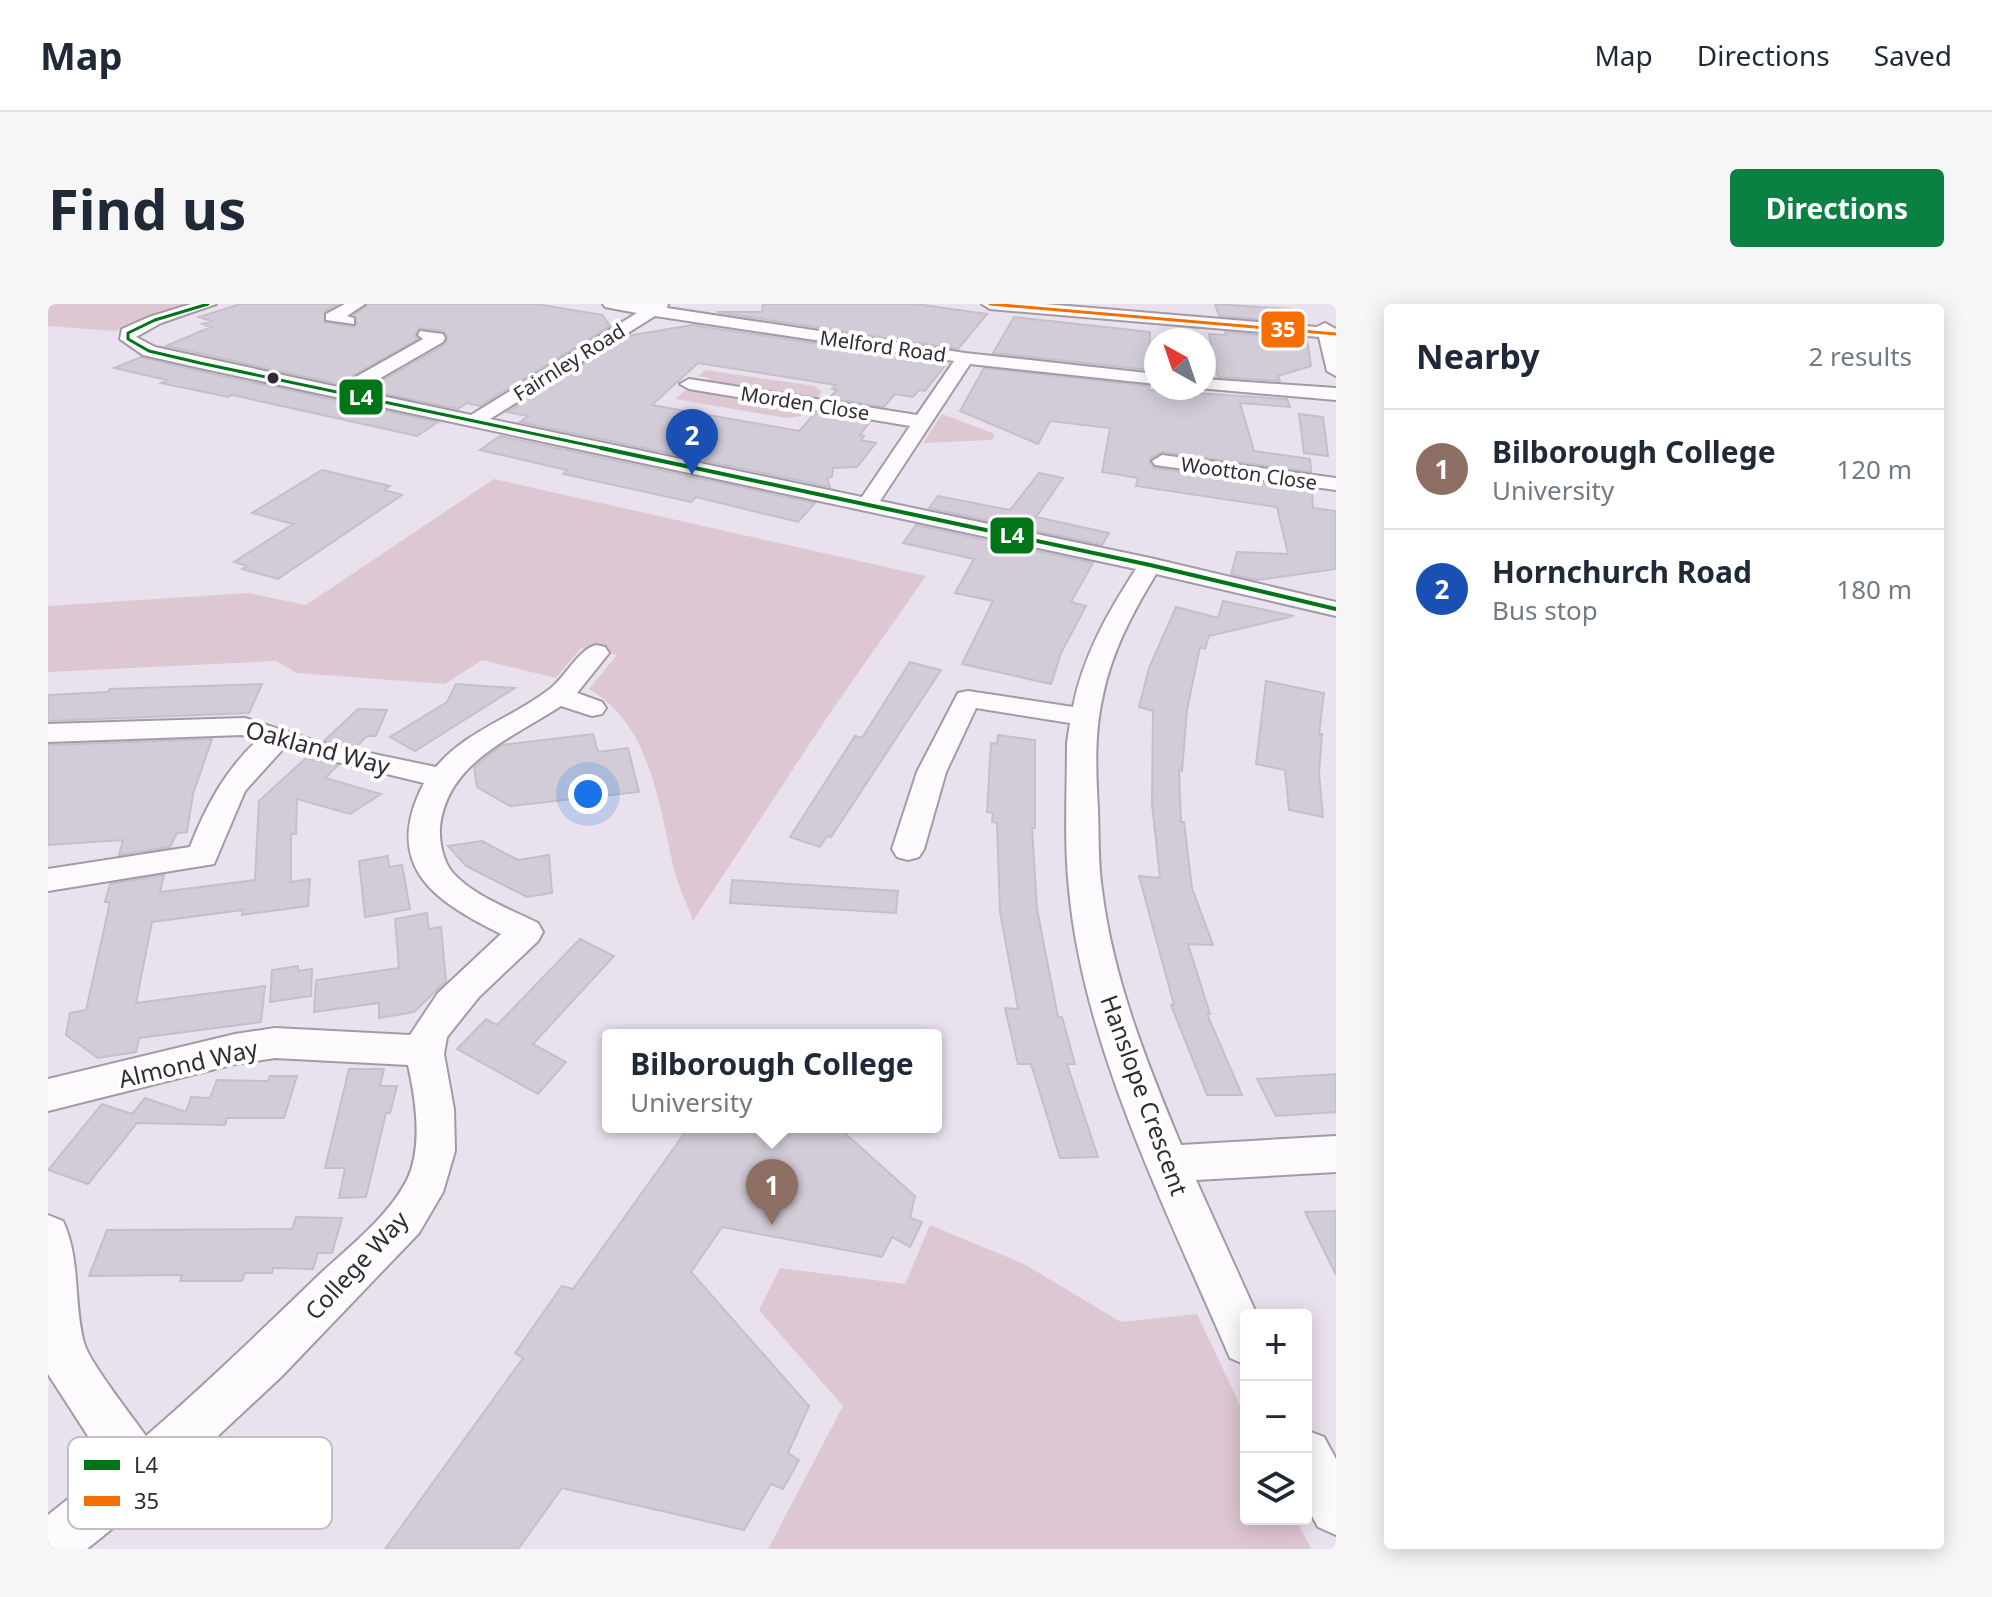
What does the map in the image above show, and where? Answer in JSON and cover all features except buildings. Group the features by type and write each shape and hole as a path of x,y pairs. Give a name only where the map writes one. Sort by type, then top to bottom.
{"street":[{"path":"208,304 139,326 128,333 128,339 149,351 1150,565 1336,609"},
{"path":"348,321 332,317 357,304"},
{"name":"Melford Road","path":"611,304 658,307 965,358 1144,378"},
{"path":"990,304 1331,331"},
{"path":"1048,304 1331,331"},
{"name":"Fairnley Road","path":"474,421 658,307"},
{"path":"1331,331 1336,371"},
{"path":"341,393 437,338 426,335"},
{"path":"867,505 965,358"},
{"name":"Morden Close","path":"689,384 922,422"},
{"path":"1216,385 1336,394"},
{"name":"Wootton Close","path":"1162,462 1336,484"},
{"name":"Hanslope Crescent","path":"1150,565 1120,612 1100,658 1086,717 1081,766 1085,889 1101,971 1124,1052 1168,1164 1240,1328"},
{"path":"424,1051 435,1025 447,1008 526,932 453,892 432,868 424,841 424,822 433,793 443,778 486,738 558,696 596,653"},
{"path":"908,849 924,793 968,691 1086,717"},
{"path":"558,696 592,708"},
{"name":"Oakland Way","path":"48,733 245,726 277,739 443,778"},
{"path":"50,887 203,856 225,796 237,777 277,739"},
{"name":"Almond Way","path":"48,1095 235,1049 275,1043 424,1051"},
{"name":"College Way","path":"182,1437 249,1378 386,1238 421,1193 436,1156 437,1120 424,1051"},
{"path":"1168,1164 1336,1154"},
{"path":"48,1235 54,1265 54,1311 64,1357 117,1437"},
{"path":"1312,1466 1336,1509"},
{"name":"College Way","path":"48,1547 71,1529"}],"shaded area":[{"path":"48,304 195,304 115,331 48,326"},
{"path":"705,370 814,386 822,392 817,397 798,398 711,383 707,382 708,378 699,376"},
{"path":"699,389 808,408 801,416 786,418 675,399 684,391"},
{"path":"942,414 995,434 992,440 923,443"},
{"path":"494,479 926,576 832,710 693,921 676,875 657,794 639,745 610,704 589,689 617,655 581,648 556,678 482,660 445,684 297,673 276,661 48,672 48,606 248,593 306,605"},
{"path":"930,1225 1024,1264 1121,1322 1197,1314 1240,1405 1240,1525 1299,1525 1311,1549 768,1549 843,1406 759,1310 780,1268 905,1284"}],"transit line":[{"name":"L4","path":"208,304 155,320 128,333 128,339 149,351 200,363 1150,565 1336,609"},
{"name":"35","path":"990,304 1336,334"}],"place":[{"name":"Hornchurch Road","path":"692,475"},
{"name":"Bilborough College","path":"772,1225"}]}
